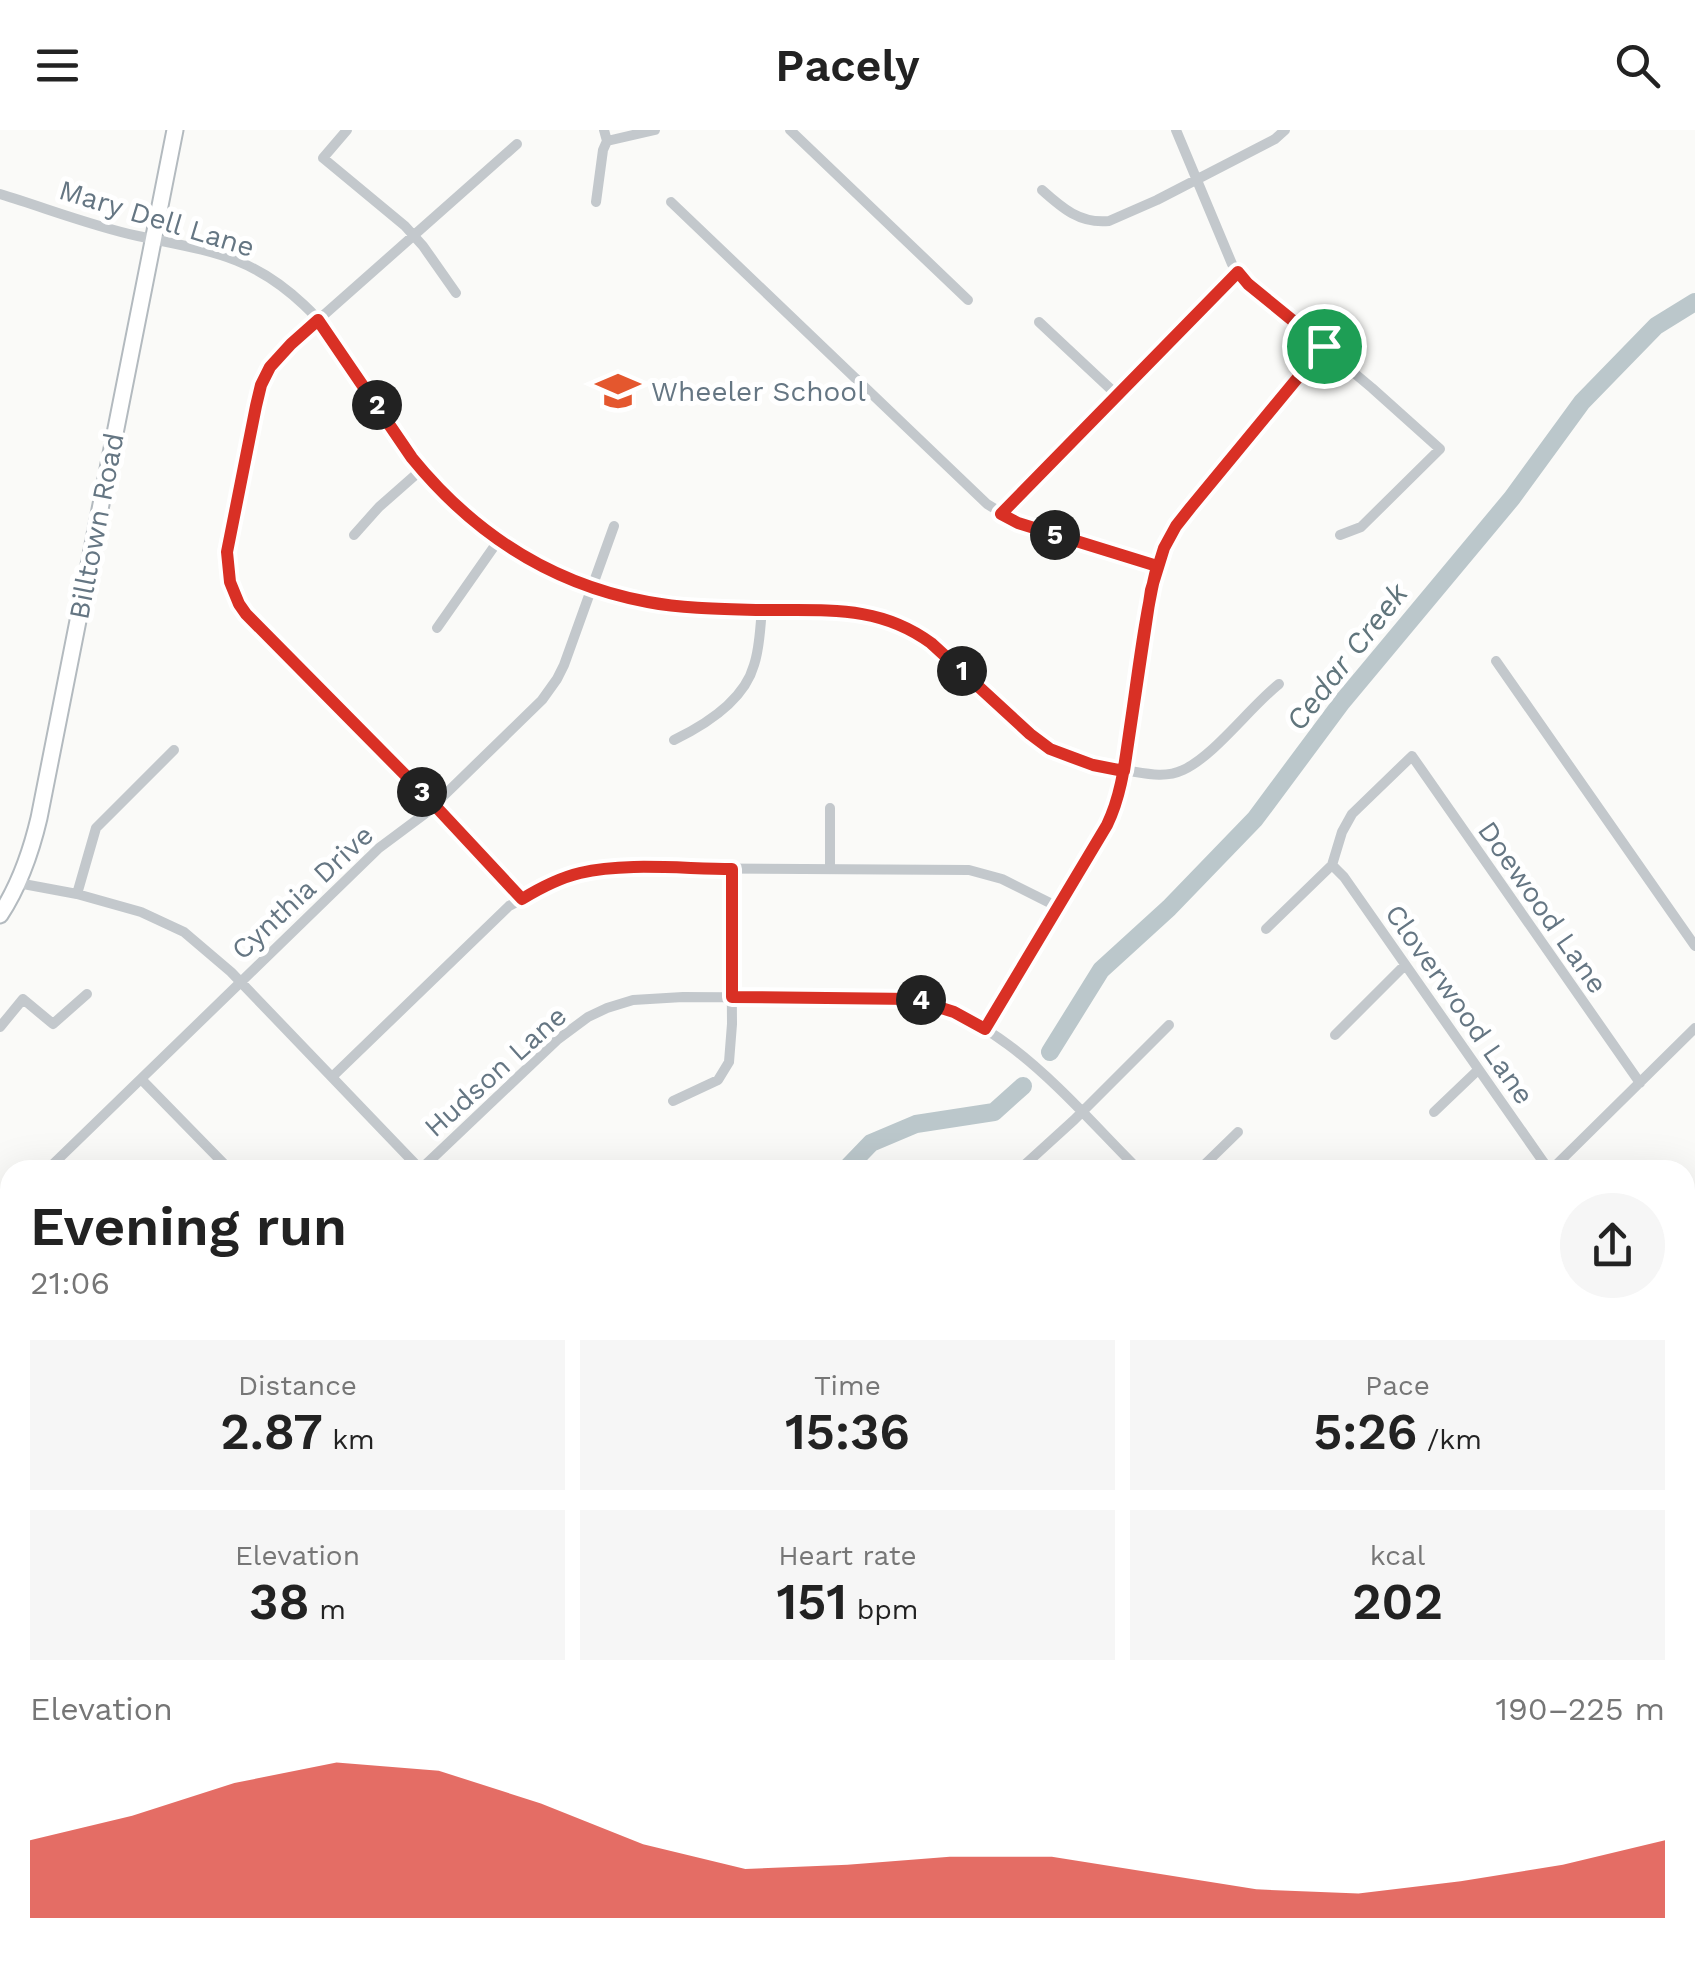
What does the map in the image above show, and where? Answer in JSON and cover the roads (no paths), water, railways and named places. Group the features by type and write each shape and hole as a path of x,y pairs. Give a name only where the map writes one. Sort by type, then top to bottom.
{"main road":[{"name":"Billtown Road","path":"0,916 34,841 175,130"}],"street":[{"path":"347,130 322,158 413,235 456,293"},
{"path":"596,202 606,135 655,130"},
{"path":"790,130 968,300"},
{"path":"1176,130 1238,272 1440,449 1361,528 1340,535"},
{"path":"1042,190 1069,213 1086,220 1116,219 1197,180 1285,130"},
{"path":"517,144 276,359 261,385 227,552 230,582 246,614 522,899"},
{"name":"Mary Dell Lane","path":"0,194 152,239 201,248 248,265 281,286 318,320 422,470 451,502 498,540 546,568 591,587 673,606 871,614 904,626 931,643 1050,749 1093,765 1124,771 1166,774 1190,766 1279,684"},
{"path":"672,202 987,504 1018,523 1157,566"},
{"path":"1001,514 1238,272"},
{"path":"1039,322 1117,395"},
{"path":"985,1029 1114,811 1124,771 1151,590 1164,548 1176,526 1324,346"},
{"path":"354,535 422,470"},
{"name":"Cynthia Drive","path":"63,1160 240,982 379,848 434,804 549,691 564,665 614,526"},
{"path":"437,628 498,540"},
{"path":"674,740 723,709 743,689 754,667 762,610"},
{"path":"1496,661 1695,946"},
{"path":"77,894 96,828 174,750"},
{"name":"Doewood Lane","path":"1332,865 1352,814 1412,756 1640,1083"},
{"path":"830,808 830,869"},
{"path":"1266,929 1332,865"},
{"name":"Cloverwood Lane","path":"1332,865 1543,1160"},
{"path":"332,1077 510,906 582,872 635,868 980,871 1058,907"},
{"path":"673,1101 718,1080 731,1052 732,869"},
{"path":"18,883 77,894 147,914 196,940 411,1160"},
{"path":"1335,1035 1406,966"},
{"path":"0,1027 23,999 54,1024 87,994"},
{"name":"Hudson Lane","path":"431,1160 557,1040 588,1017 646,998 732,997 913,999 954,1012 1018,1052 1128,1160"},
{"path":"1031,1160 1169,1025"},
{"path":"1560,1160 1695,1028"},
{"path":"1434,1112 1478,1070"},
{"path":"141,1079 221,1160"},
{"path":"1209,1160 1238,1132"}],"waterway":[{"name":"Cedar Creek","path":"1050,1052 1101,970 1169,908 1255,819 1342,702 1512,498 1582,402 1656,326 1695,302"},
{"name":"Cedar Creek","path":"855,1160 871,1143 916,1124 994,1112 1023,1086"}],"place":[{"name":"Wheeler School","path":"618,391"}]}
